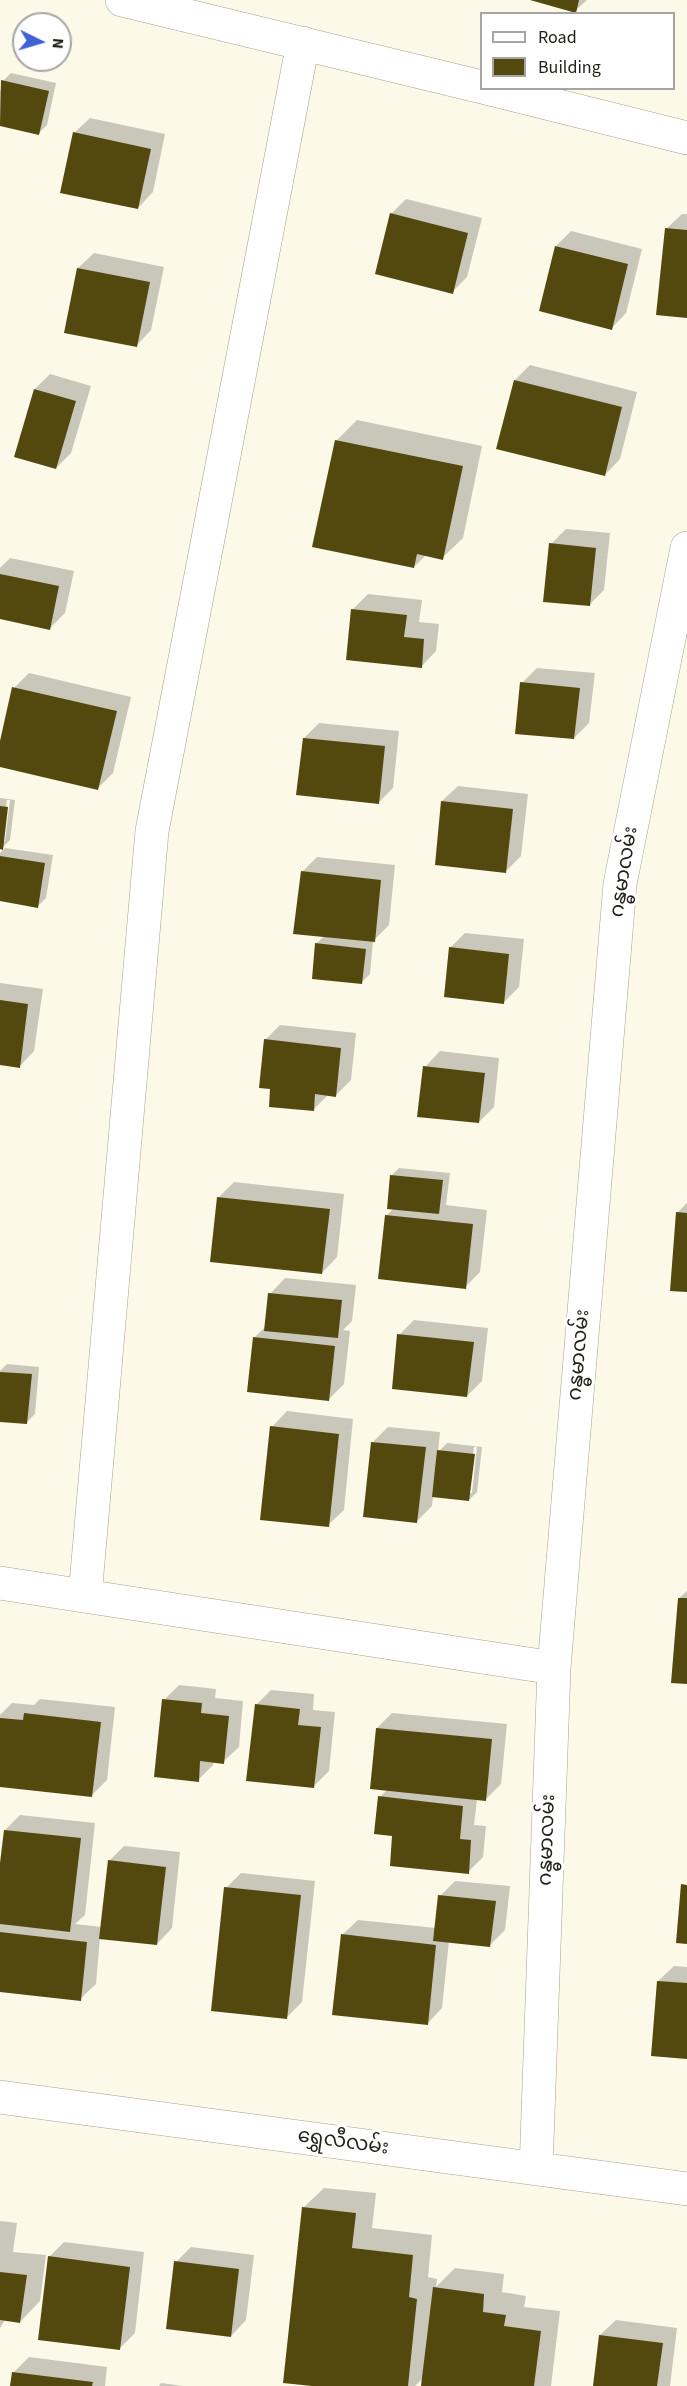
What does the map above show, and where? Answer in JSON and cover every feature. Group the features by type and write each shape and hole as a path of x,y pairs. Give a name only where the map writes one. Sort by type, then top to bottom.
{"street":[{"path":"122,0 480,87"},
{"path":"85,1596 152,831 303,43"},
{"path":"494,90 687,138"},
{"name":"ဂန္ဓမာလမ်း","path":"536,2169 554,1668 620,884 687,548"},
{"path":"0,1583 554,1668"},
{"name":"ရွှေလီလမ်း","path":"0,2097 687,2188"}],"building":[{"path":"530,0 579,0 576,12"},
{"path":"1,80 49,91 39,135 0,126"},
{"path":"73,132 151,149 138,209 60,193"},
{"path":"390,213 468,233 453,294 375,274"},
{"path":"665,228 687,230 687,318 656,315"},
{"path":"555,246 628,264 612,330 539,311"},
{"path":"77,268 150,282 137,347 64,333"},
{"path":"514,380 622,407 605,476 496,449"},
{"path":"34,389 76,401 56,469 14,457"},
{"path":"335,440 463,466 443,560 417,554 414,568 312,547"},
{"path":"549,543 596,548 590,606 543,602"},
{"path":"0,574 59,586 50,630 0,619"},
{"path":"351,609 407,615 404,637 424,639 422,668 346,660"},
{"path":"520,682 580,688 574,739 515,734"},
{"path":"12,687 117,711 98,790 0,767 0,741"},
{"path":"303,738 385,746 379,804 296,795"},
{"path":"441,801 513,809 506,873 435,865"},
{"path":"0,806 8,807 3,850 0,849"},
{"path":"0,856 45,863 38,908 0,901"},
{"path":"301,871 381,880 375,942 293,934"},
{"path":"315,943 366,949 362,984 312,979"},
{"path":"449,947 509,954 504,1004 444,997"},
{"path":"0,1000 28,1004 20,1068 0,1065"},
{"path":"264,1039 341,1048 336,1097 315,1094 314,1111 269,1107 270,1089 259,1088"},
{"path":"423,1066 485,1073 479,1123 417,1117"},
{"path":"390,1175 443,1180 439,1214 387,1209"},
{"path":"217,1197 330,1209 322,1274 210,1262"},
{"path":"676,1212 687,1213 687,1292 670,1291"},
{"path":"385,1215 473,1224 466,1289 378,1279"},
{"path":"268,1293 342,1300 338,1338 264,1331"},
{"path":"397,1334 474,1342 467,1397 392,1389"},
{"path":"253,1337 335,1346 329,1401 247,1392"},
{"path":"0,1372 32,1374 27,1424 0,1422"},
{"path":"270,1426 339,1434 329,1527 260,1520"},
{"path":"371,1442 426,1447 417,1523 363,1517"},
{"path":"437,1450 475,1454 469,1501 432,1497"},
{"path":"678,1598 687,1598 687,1684 671,1683"},
{"path":"162,1699 202,1703 201,1713 229,1716 224,1764 200,1761 199,1782 154,1777"},
{"path":"255,1704 300,1709 298,1725 321,1727 314,1788 246,1781"},
{"path":"24,1713 101,1722 92,1797 0,1787 0,1718 23,1720"},
{"path":"376,1728 492,1739 486,1801 370,1789"},
{"path":"378,1796 463,1806 460,1839 471,1840 469,1874 390,1866 392,1836 374,1834"},
{"path":"4,1830 81,1838 70,1932 0,1924 0,1863"},
{"path":"108,1860 166,1867 157,1945 99,1939"},
{"path":"681,1884 687,1885 687,1944 676,1943"},
{"path":"224,1887 301,1895 287,2019 211,2011"},
{"path":"438,1895 496,1901 490,1947 433,1941"},
{"path":"0,1932 87,1942 81,2001 0,1992"},
{"path":"341,1934 436,1945 428,2025 332,2015"},
{"path":"657,1981 687,1983 687,2059 651,2056"},
{"path":"302,2207 356,2213 352,2248 413,2255 409,2297 417,2299 408,2386 312,2386 283,2383"},
{"path":"48,2256 130,2267 120,2350 38,2340"},
{"path":"174,2261 239,2269 231,2337 166,2329"},
{"path":"0,2272 27,2275 20,2323 0,2320"},
{"path":"433,2287 484,2294 483,2312 506,2315 504,2326 541,2331 534,2386 421,2386"},
{"path":"599,2335 663,2343 657,2386 593,2386"},
{"path":"12,2372 93,2382 92,2386 10,2386"}]}
